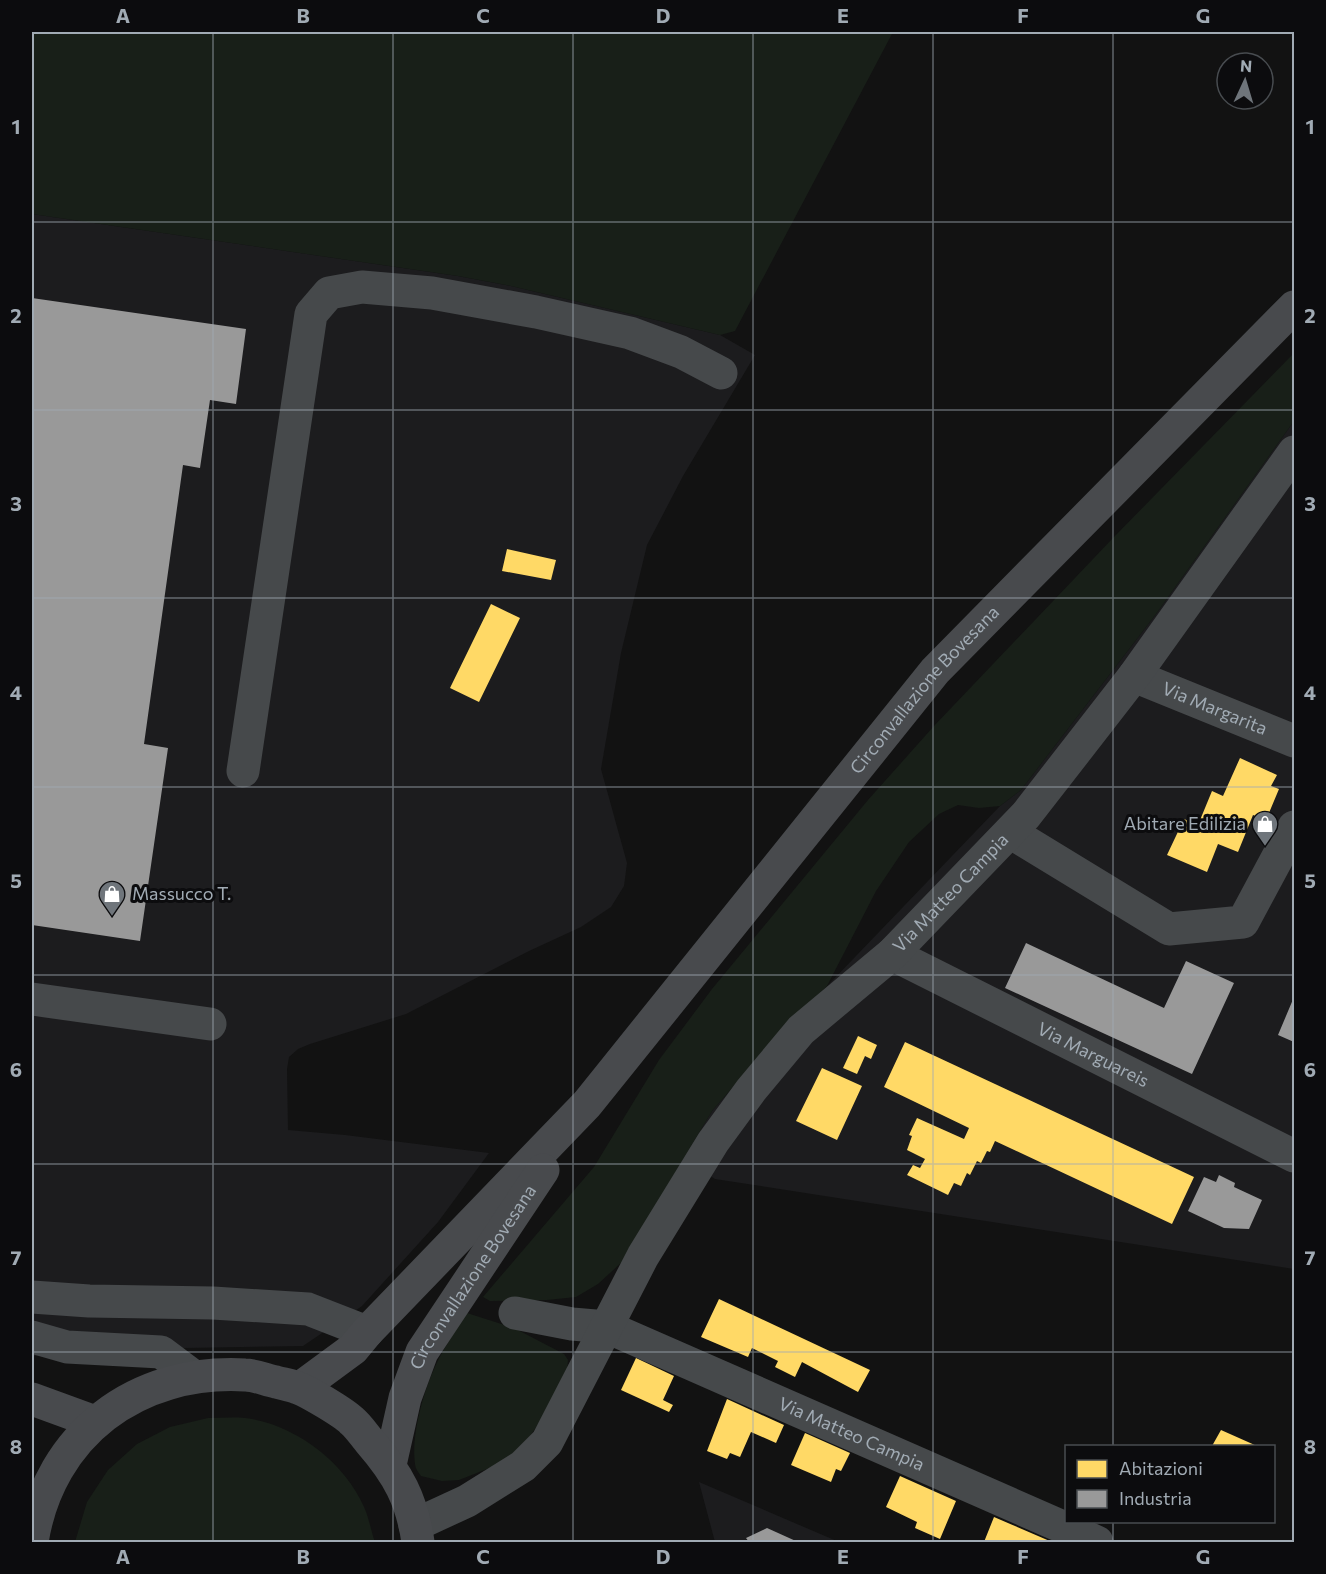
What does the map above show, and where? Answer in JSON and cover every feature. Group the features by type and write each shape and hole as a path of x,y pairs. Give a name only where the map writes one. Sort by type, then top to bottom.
{"main road":[{"name":"Circonvallazione Bovesana","path":"390,1465 405,1398 422,1352 587,1104 935,671 1294,307"},
{"name":"Circonvallazione Bovesana","path":"300,1388 353,1349 587,1104"},
{"path":"33,1524 49,1482 69,1450 95,1422 141,1393 193,1376 247,1375 300,1388 351,1420 390,1465 405,1494 416,1534"},
{"path":"32,1399 95,1422"}],"street":[{"path":"243,771 311,314 329,293 362,287 432,293 536,312 630,333 681,352 721,373"},
{"name":"Via Matteo Campia","path":"416,1534 523,1466 547,1442 643,1256 713,1142 751,1090 801,1030 892,954 1026,815 1134,676 1294,452"},
{"name":"Via Margarita","path":"1134,676 1294,741"},
{"path":"1010,832 1169,928 1243,922 1294,827"},
{"name":"Via Marguareis","path":"892,954 1294,1156"},
{"path":"32,999 210,1024"},
{"path":"32,1297 89,1301 213,1303 308,1309 367,1332"},
{"path":"515,1313 572,1324 607,1327"},
{"name":"Via Matteo Campia","path":"607,1327 1097,1542"},
{"path":"32,1337 67,1347 161,1352 193,1376"}],"shaded area":[{"path":"32,32 893,32 735,331 720,335 511,286 458,276 32,214"},
{"path":"32,214 458,276 511,286 720,335 755,355 683,476 647,545 621,653 601,769 627,863 624,886 611,907 581,927 406,1014 310,1044 298,1049 289,1057 287,1069 288,1130 489,1153 438,1222 362,1306 303,1346 184,1348 32,1356"},
{"path":"1294,353 1294,421 1156,614 1021,790 1000,806 979,808 958,805 939,814 909,842 876,891 827,986 760,1056 712,1111 622,1262 598,1284 576,1297 490,1301 483,1297 594,1167 659,1060 712,989 868,800 934,726 1113,538"},
{"path":"1294,421 1294,1269 715,1179 683,1158 712,1111 760,1056 1000,806 1021,790 1156,614"},
{"path":"467,1313 514,1328 564,1354 568,1360 567,1370 549,1408 522,1448 497,1465 459,1480 442,1481 421,1476 415,1466 416,1428 422,1402 434,1369"},
{"path":"208,1418 245,1418 263,1422 299,1437 315,1448 330,1460 355,1490 366,1511 375,1542 75,1542 87,1502 108,1470 137,1444 170,1427"},
{"path":"699,1482 839,1542 715,1542"}],"building: Abitazioni":[{"path":"507,549 556,560 551,580 502,571"},
{"path":"491,604 520,618 479,702 450,688"},
{"path":"1240,758 1277,775 1271,786 1279,789 1266,820 1253,815 1238,852 1218,844 1207,872 1167,855 1184,819 1198,825 1212,791 1223,796"},
{"path":"858,1036 877,1045 871,1059 865,1056 857,1074 843,1068"},
{"path":"905,1042 1194,1177 1172,1224 995,1141 981,1163 977,1161 970,1175 967,1173 961,1186 954,1183 948,1195 907,1175 913,1165 920,1168 925,1159 907,1150 912,1136 909,1135 917,1118 964,1139 969,1128 884,1087"},
{"path":"822,1068 862,1086 837,1140 796,1121"},
{"path":"719,1299 870,1370 858,1392 802,1362 795,1377 775,1367 778,1361 752,1348 748,1357 701,1337"},
{"path":"636,1358 674,1376 663,1400 673,1405 669,1412 621,1390"},
{"path":"727,1399 784,1425 776,1443 751,1432 740,1457 730,1453 727,1459 707,1451"},
{"path":"1221,1430 1255,1445 1213,1445"},
{"path":"805,1433 850,1453 841,1471 836,1469 831,1482 791,1465"},
{"path":"900,1476 956,1501 940,1539 915,1528 917,1522 886,1507"},
{"path":"994,1517 1052,1542 984,1542"}],"building: Industria":[{"path":"32,298 246,329 236,404 210,400 200,468 183,465 144,744 168,748 140,941 32,925"},
{"path":"1026,943 1164,1008 1186,961 1234,983 1192,1074 1005,988"},
{"path":"1294,997 1294,1042 1278,1035"},
{"path":"1219,1175 1235,1183 1234,1187 1262,1200 1249,1229 1224,1228 1188,1211 1204,1177 1216,1182"},
{"path":"767,1528 798,1542 749,1542 746,1538"}],"place":[{"name":"Abitare Edilizia","path":"1265,847"},
{"name":"Massucco T.","path":"112,917"}]}
